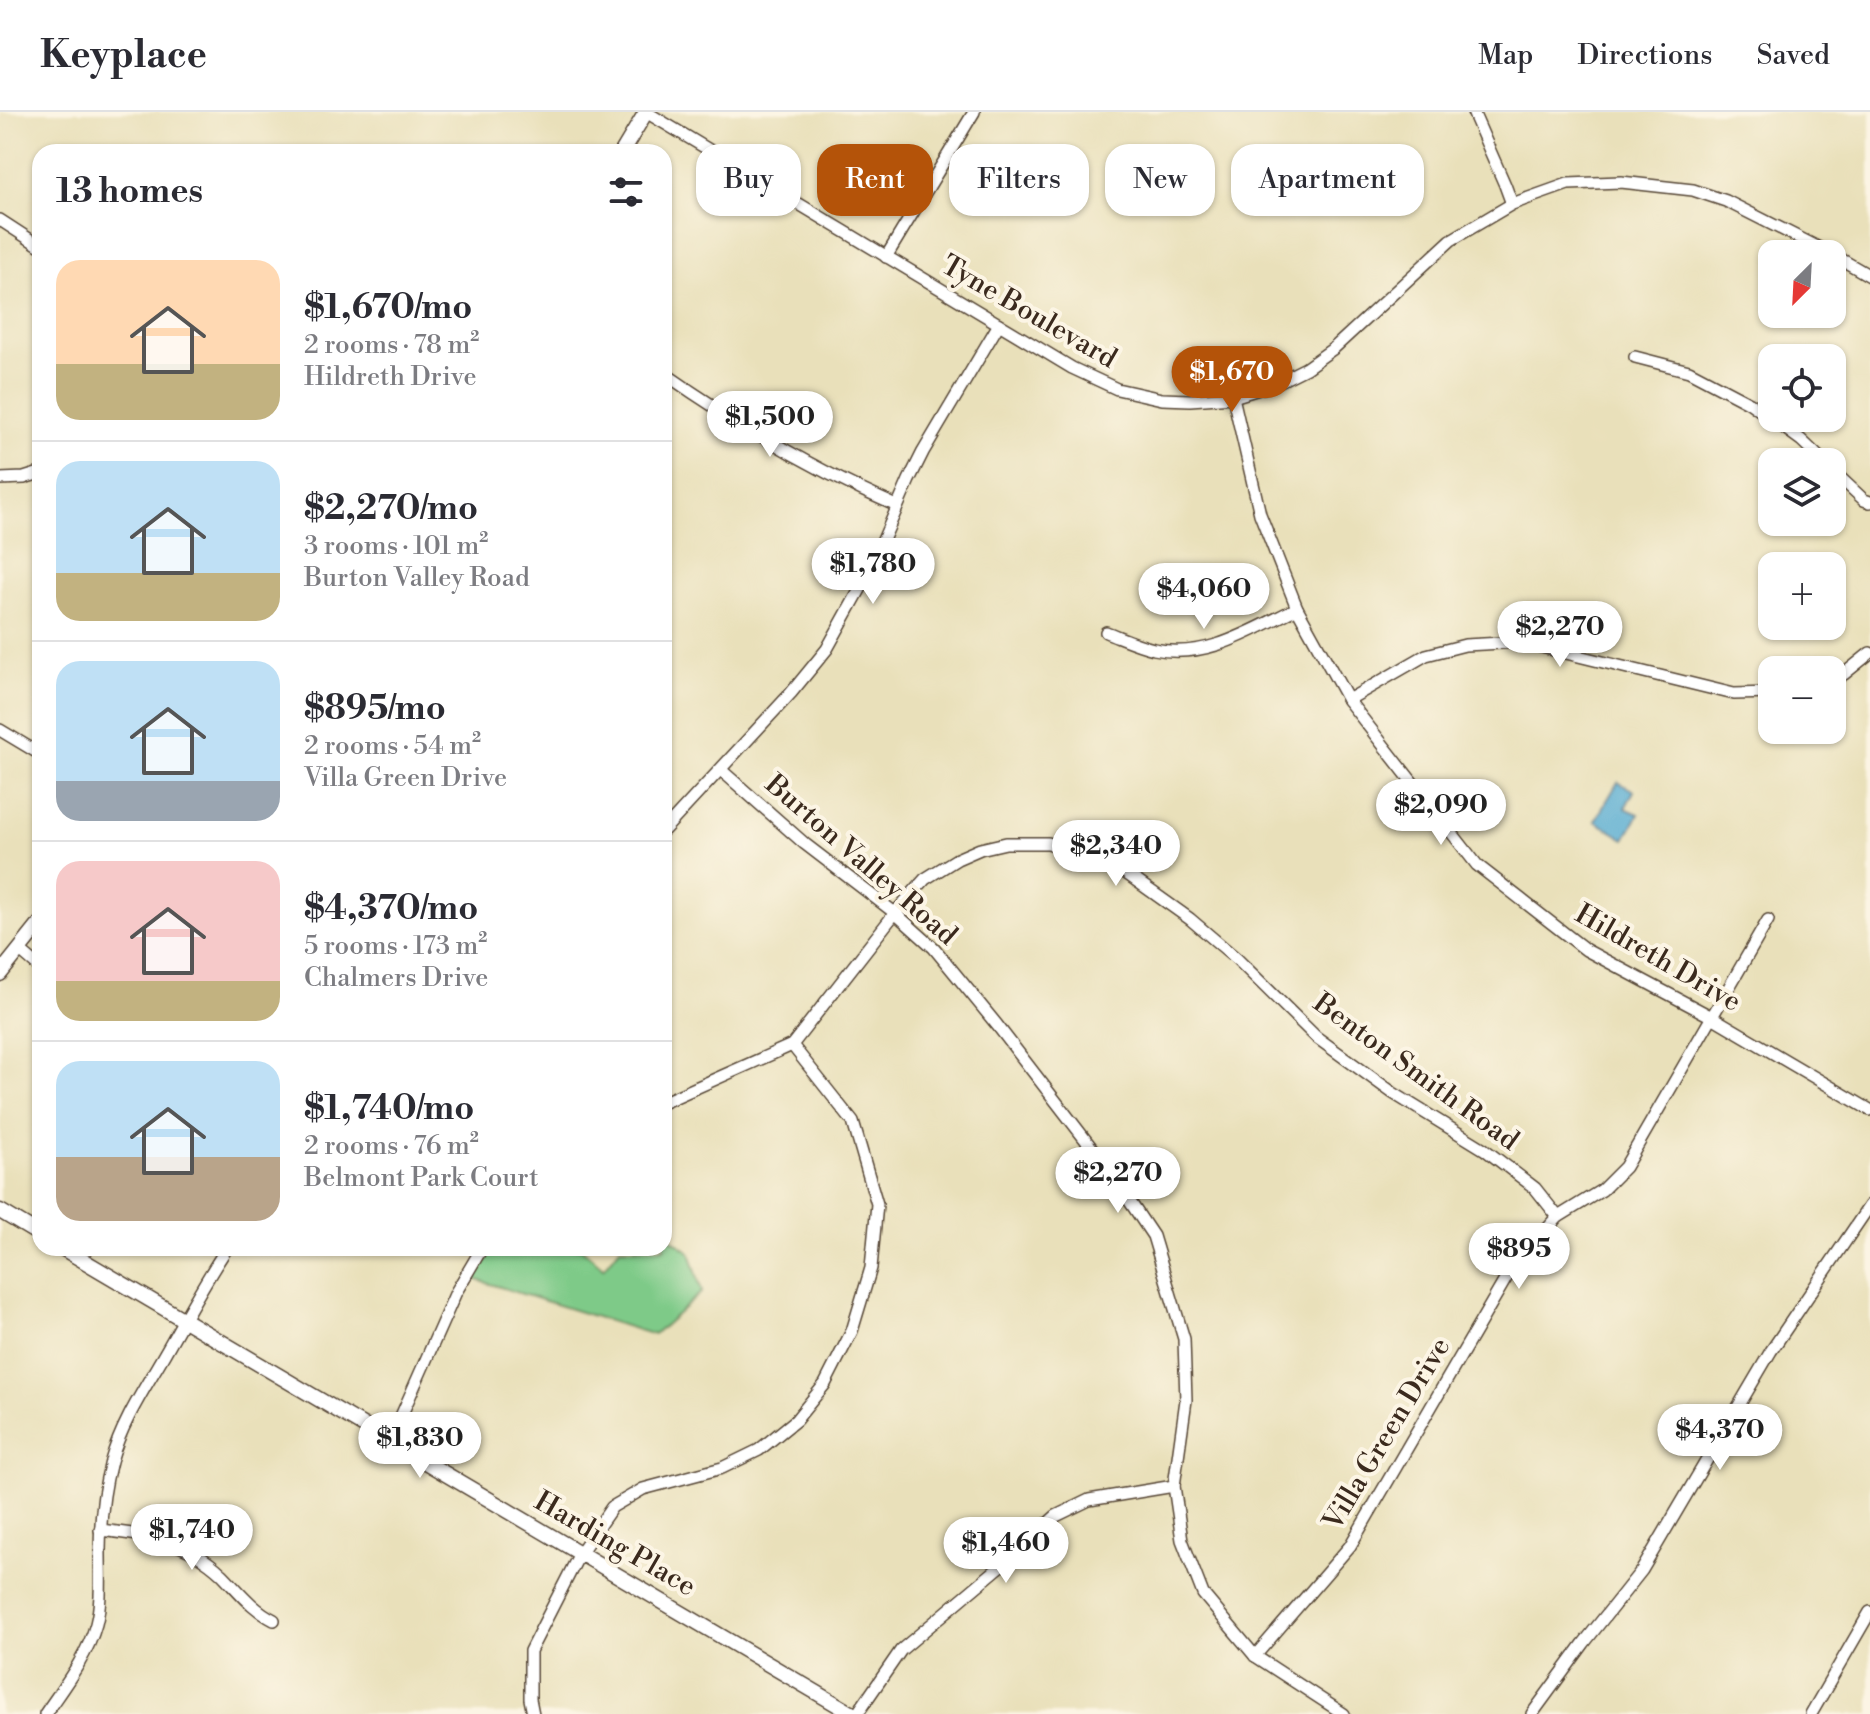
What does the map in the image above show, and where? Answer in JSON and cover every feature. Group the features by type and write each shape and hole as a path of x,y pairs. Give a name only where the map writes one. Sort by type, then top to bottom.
{"main road":[{"path":"627,144 646,112"},
{"path":"0,974 32,934"},
{"path":"0,1211 32,1230"},
{"name":"Harding Place","path":"76,1256 855,1714"}],"street":[{"name":"Tyne Boulevard","path":"646,112 1072,368 1117,389 1150,397 1179,400 1233,397 1272,385 1319,359 1451,240 1512,204 1568,184 1621,182 1693,190 1726,201 1804,240"},
{"path":"886,257 974,112"},
{"path":"1473,112 1512,204"},
{"path":"0,220 32,241"},
{"name":"Tyne Boulevard","path":"1846,262 1870,276"},
{"path":"672,822 791,693 827,649 868,575 909,480 999,324"},
{"path":"1635,357 1689,371 1750,403 1809,448"},
{"path":"672,378 828,473 897,506"},
{"name":"Hildreth Drive","path":"1233,397 1260,514 1297,608 1348,700 1477,865 1586,950 1712,1017 1870,1110"},
{"path":"0,479 32,476"},
{"path":"1846,483 1870,502"},
{"path":"1106,632 1150,648 1197,650 1227,642 1297,608"},
{"path":"1348,700 1426,655 1465,645 1521,642 1734,694 1758,693"},
{"path":"1846,672 1870,653"},
{"path":"0,730 32,749"},
{"name":"Burton Valley Road","path":"721,770 805,844 895,913 934,948 1108,1169 1153,1236 1184,1339 1186,1401 1174,1486 1182,1540 1203,1594 1255,1656 1344,1714"},
{"name":"Benton Smith Road","path":"672,1098 792,1045 925,879 980,849 1006,843 1048,843 1083,853 1120,869 1195,923 1237,959 1316,1037 1393,1093 1484,1149 1535,1188 1558,1217"},
{"name":"Villa Green Drive","path":"1255,1656 1350,1546 1512,1268 1558,1217 1602,1190 1625,1167 1768,920"},
{"path":"19,950 32,961"},
{"path":"533,1714 530,1651 580,1553 612,1507 643,1489 722,1468 759,1450 796,1420 825,1384 852,1331 871,1268 877,1204 853,1122 792,1045"},
{"path":"1532,1714 1642,1570 1771,1351 1870,1205"},
{"path":"45,1714 82,1658 95,1626 100,1597 100,1530 106,1483 122,1431 222,1256"},
{"path":"390,1441 456,1292 477,1256"},
{"path":"855,1714 901,1650 1056,1516 1089,1500 1174,1486"},
{"path":"100,1530 144,1535 184,1547 211,1565 260,1612 274,1620"},
{"path":"1811,1714 1870,1612"}],"green space":[{"path":"672,1240 690,1252 702,1292 654,1335 474,1279 489,1256 590,1256 604,1268 614,1256 672,1256"}],"water":[{"path":"1618,782 1634,791 1625,808 1639,814 1625,839 1595,821"}]}
